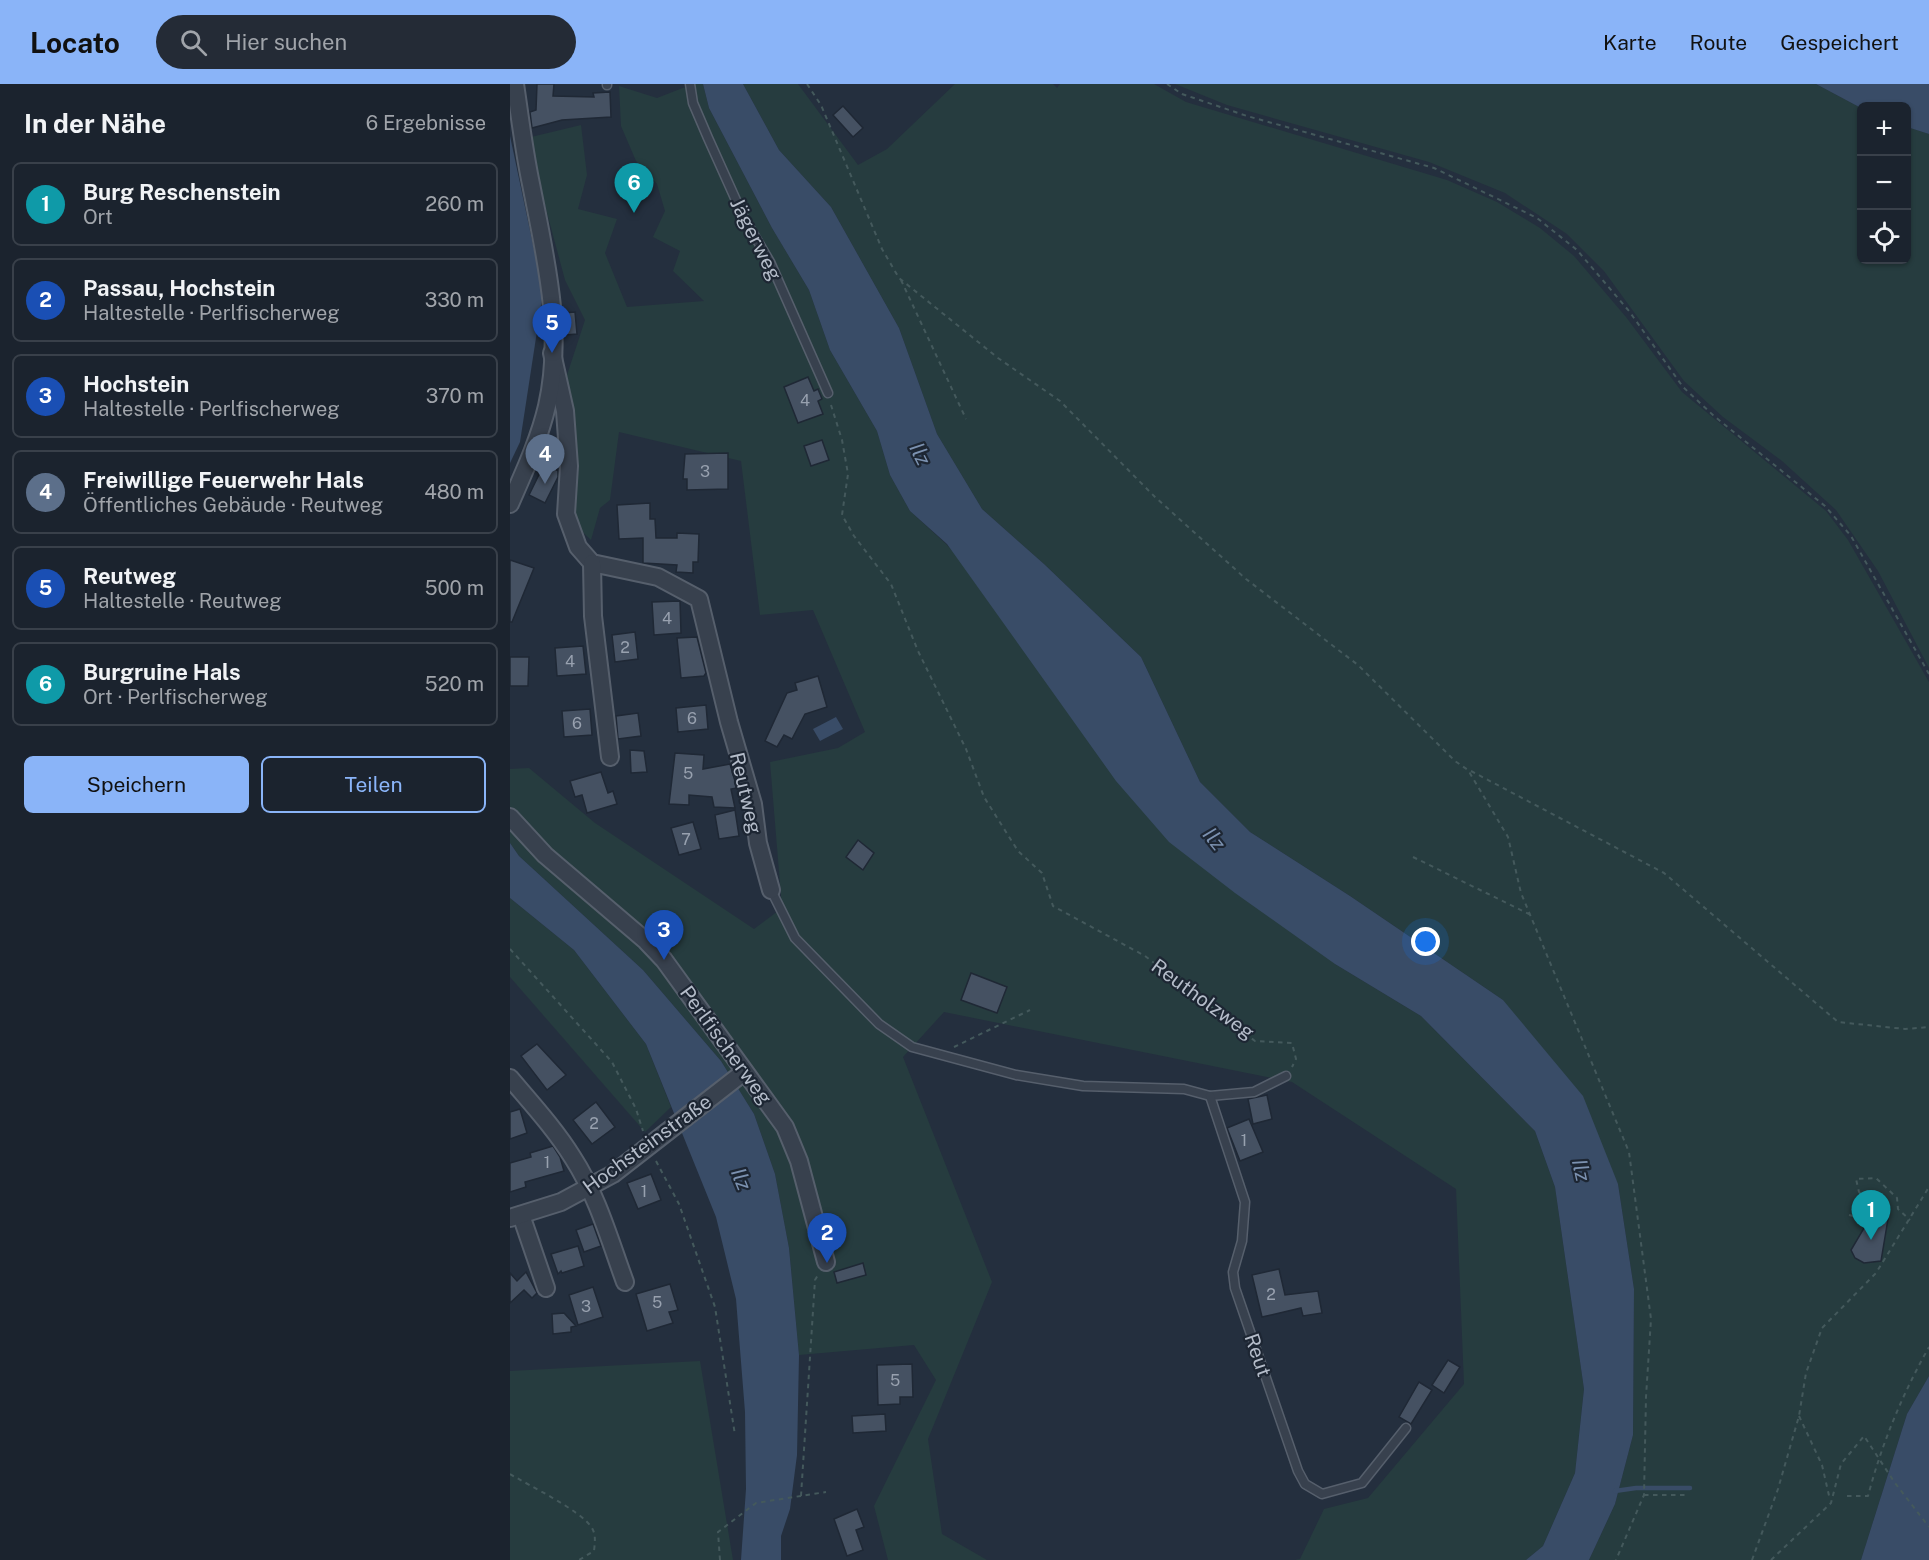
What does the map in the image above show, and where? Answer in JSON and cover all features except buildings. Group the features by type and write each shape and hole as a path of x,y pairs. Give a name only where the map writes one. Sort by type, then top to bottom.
{"street":[{"path":"510,504 540,434 548,403 554,332 549,266 530,181 515,84"},
{"path":"552,353 565,411 569,466 566,514 578,547 592,563 593,616 610,757"},
{"name":"Reutweg","path":"592,563 658,577 699,598 729,722 753,804 758,843 771,890"},
{"name":"Perlfischerweg","path":"510,817 544,855 646,940 710,1021 740,1076 785,1127 799,1161 826,1262"},
{"name":"Hochsteinstraße","path":"516,1216 561,1202 589,1188 655,1142 740,1076"},
{"path":"510,1078 552,1127 574,1160 589,1188 625,1282"},
{"path":"516,1216 546,1288"}],"lane":[{"name":"Jägerweg","path":"690,84 693,103 713,149 744,218 770,262 828,393"},
{"path":"771,890 795,938 879,1024 912,1047 1016,1075 1083,1086 1184,1089 1210,1096 1254,1092 1286,1076"},
{"name":"Reut","path":"1210,1096 1245,1202 1242,1240 1233,1272 1235,1288 1298,1471 1305,1484 1322,1494 1362,1483 1406,1428"}],"path":[{"path":"807,84 821,105 882,249 899,278 966,419"},
{"path":"1167,84 1182,94 1247,116 1434,168 1537,218 1577,250 1629,311 1683,387 1714,416 1826,506 1851,536 1929,674"},
{"path":"899,278 998,358 1060,401 1155,497 1246,579 1358,665 1455,761 1579,831 1664,873 1838,1022 1905,1029 1929,1027"},
{"name":"Reutholzweg","path":"828,393 842,440 848,474 843,514 854,536 891,585 918,651 966,749 984,797 1018,851 1042,873 1053,906 1145,956 1255,1041 1292,1043 1296,1059 1286,1076"},
{"path":"1468,770 1508,837 1521,893 1629,1152 1651,1319 1646,1397 1644,1495 1616,1560"},
{"path":"1413,857 1531,915"},
{"path":"510,950 612,1062 655,1142 715,1307 735,1436"},
{"path":"935,1055 984,1034 1030,1010"},
{"path":"1849,1215 1858,1217 1878,1206 1859,1192 1856,1179 1876,1178 1897,1197 1898,1209 1910,1220"},
{"path":"1752,1560 1778,1489 1799,1416 1806,1373 1822,1328 1876,1273 1929,1186"},
{"path":"801,1496 815,1280 826,1262"},
{"path":"1847,1496 1868,1496 1878,1457 1901,1401 1929,1347"},
{"path":"1799,1416 1822,1464 1831,1503"},
{"path":"1771,1560 1831,1503 1841,1464 1864,1436 1929,1527"},
{"path":"510,1474 573,1511 591,1526 596,1539 594,1551 579,1560"},
{"path":"720,1560 718,1532 756,1503 826,1492"},
{"path":"1644,1495 1687,1495"}],"green space":[{"path":"693,84 703,84 709,108 772,228 809,290 830,350 877,431 890,475 910,511 946,544 1335,964 1421,1016 1535,1131 1555,1187 1584,1389 1575,1473 1543,1546 1526,1560 1295,1560 1300,1559 1324,1509 1368,1498 1464,1384 1456,1189 1292,1082 944,1012 903,1057 992,1282 928,1439 942,1534 987,1560 888,1560 874,1506 936,1380 914,1345 799,1355 789,1248 775,1174 754,1114 721,1061 643,970 519,856 510,843 510,769 529,768 595,823 754,929 782,908 770,762 838,748 865,732 813,610 760,615 741,461 619,432 610,500 600,508 591,540 572,522 574,452 567,375 585,320 565,280 527,138 581,125 587,175 578,209 617,219 605,253 627,307 704,301 673,271 680,251 653,237 665,211 657,184 636,161 621,126 619,86 657,98"},
{"path":"743,84 798,84 858,165 887,149 955,84 1053,84 1057,88 1060,84 1154,84 1186,102 1447,180 1497,202 1540,228 1574,256 1626,317 1682,392 1826,511 1848,540 1929,682 1929,1376 1907,1414 1861,1560 1589,1560 1615,1504 1633,1435 1634,1289 1618,1184 1503,1000 1350,896 1250,832 1200,782 1141,657 1044,564 982,509 937,434 899,328 831,207 779,150"},
{"path":"1175,84 1816,84 1857,106 1857,264 1911,264 1911,128 1929,134 1929,668 1878,571 1836,510 1782,461 1723,417 1684,381 1604,271 1567,234 1505,193 1429,162 1227,105"},
{"path":"510,898 574,950 646,1044 671,1107 645,1132 510,977"},
{"path":"700,1361 733,1560 510,1560 510,1371"}],"water":[{"name":"Ilz","path":"703,84 743,84 779,150 831,207 899,328 937,434 982,509 1044,564 1141,657 1200,782 1250,832 1350,896 1503,1000 1583,1096 1618,1184 1634,1289 1633,1435 1615,1504 1589,1560 1526,1560 1543,1546 1575,1473 1584,1389 1555,1187 1535,1131 1421,1016 1335,964 1235,893 1169,842 1116,781 947,544 910,511 890,475 877,431 830,350 809,290 772,228 709,108"},
{"path":"1816,84 1929,84 1929,134 1911,128 1911,102 1857,102 1857,106"},
{"path":"510,136 543,292 520,442 510,463"},
{"path":"836,717 843,729 820,741 813,729"},
{"name":"Ilz","path":"510,843 519,856 643,970 721,1061 754,1114 775,1174 789,1248 799,1355 797,1455 790,1509 781,1536 781,1560 741,1560 746,1489 745,1412 736,1299 716,1217 646,1044 574,950 510,898"},
{"path":"1929,1376 1929,1560 1861,1560 1907,1414"}],"waterway":[{"path":"1615,1491 1636,1488 1690,1488"}],"place":[{"name":"Burgruine Hals","path":"634,213"},
{"name":"Reutweg","path":"552,353"},
{"name":"Freiwillige Feuerwehr Hals","path":"545,484"},
{"name":"Hochstein","path":"664,960"},
{"name":"Burg Reschenstein","path":"1871,1240"},
{"name":"Passau, Hochstein","path":"827,1263"}]}
